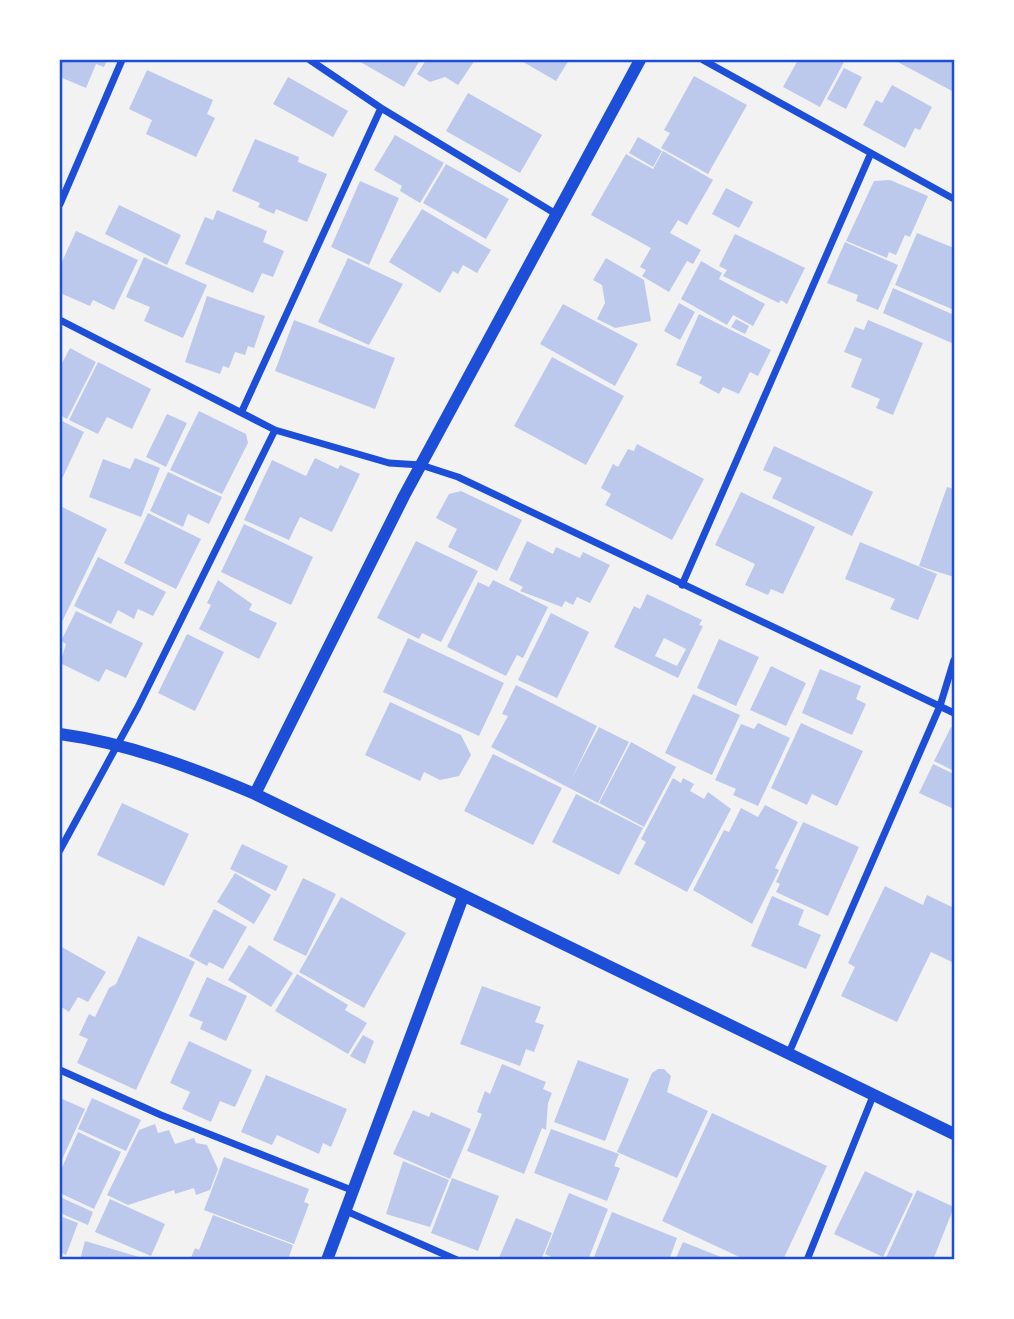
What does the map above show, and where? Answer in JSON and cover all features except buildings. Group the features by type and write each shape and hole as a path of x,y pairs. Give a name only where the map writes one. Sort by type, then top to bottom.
{"street":[{"path":"60,204 122,60"},
{"path":"313,60 381,108 556,214"},
{"path":"255,794 421,465 640,60"},
{"path":"703,60 954,199"},
{"path":"242,411 381,108"},
{"path":"682,585 871,153"},
{"path":"60,320 275,430 389,463 421,465 458,477 954,713"},
{"path":"60,850 118,745 275,430"},
{"path":"788,1055 940,706 954,660"},
{"path":"60,734 118,745 210,775 255,794 954,1134"},
{"path":"327,1259 463,897"},
{"path":"60,1070 161,1115 354,1191"},
{"path":"807,1259 873,1096"},
{"path":"346,1211 457,1259"}]}
